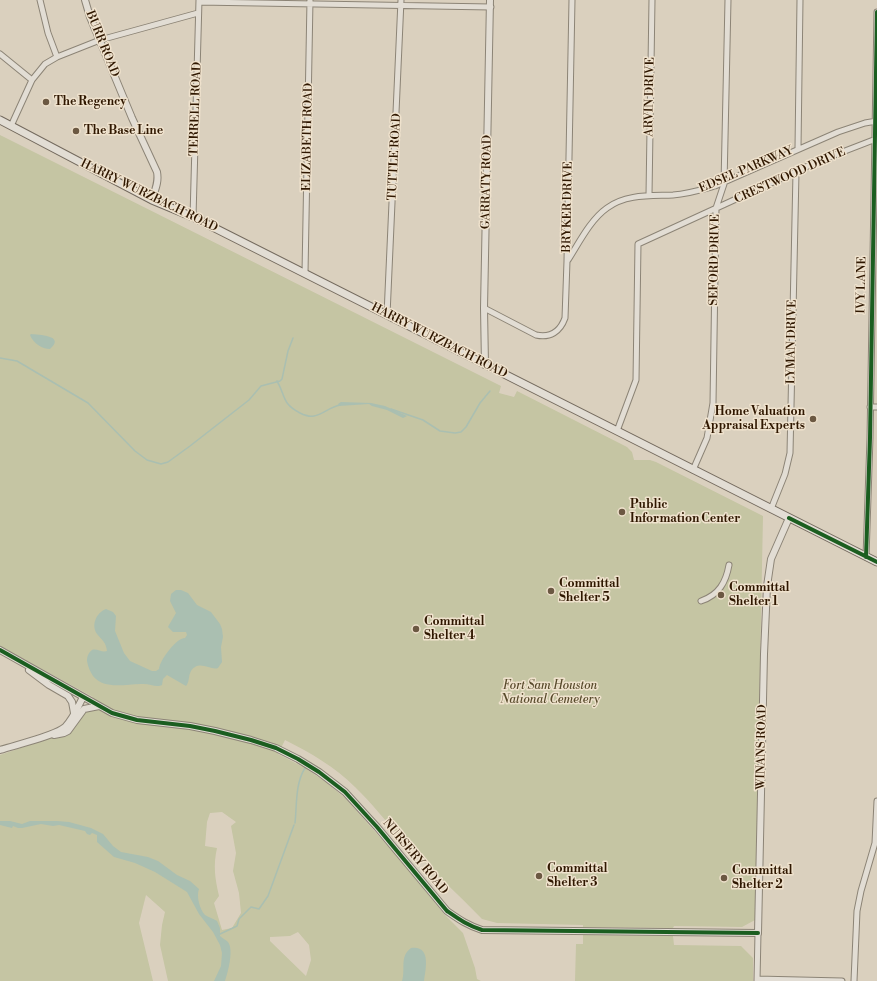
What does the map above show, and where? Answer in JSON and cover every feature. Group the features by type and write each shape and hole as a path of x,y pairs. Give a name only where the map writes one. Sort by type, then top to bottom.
{"main road":[{"name":"HARRY WURZBACH ROAD","path":"0,120 152,200 193,217 877,562"}],"street":[{"path":"40,0 48,33 57,57"},
{"name":"BURR ROAD","path":"85,0 88,12 156,172 158,179 152,200"},
{"name":"BRYKER DRIVE","path":"484,308 536,335 548,336 557,332 565,318 572,0"},
{"name":"ARVIN DRIVE","path":"649,195 652,0"},
{"name":"SEFORD DRIVE","path":"694,470 707,438 713,403 716,208 724,182 728,0"},
{"path":"798,148 800,0"},
{"path":"199,1 490,3"},
{"name":"TERRELL ROAD","path":"193,217 199,1"},
{"name":"ELIZABETH ROAD","path":"305,273 310,2"},
{"name":"TUTTLE ROAD","path":"387,315 401,2"},
{"name":"GARRATY ROAD","path":"485,365 484,308 490,3"},
{"name":"IVY LANE","path":"866,557 876,122 877,12"},
{"path":"11,126 32,80 45,64 57,57 100,40 198,13"},
{"path":"0,54 32,80"},
{"name":"EDSEL PARKWAY","path":"567,261 596,219 607,208 623,200 649,195 673,195 694,192 715,186 798,148 838,132 865,123 876,122"},
{"name":"CRESTWOOD DRIVE","path":"617,431 636,380 638,244 819,161 875,140"},
{"name":"LYMAN DRIVE","path":"771,509 785,474 790,453 796,172"},
{"path":"870,407 877,407"},
{"name":"WINANS ROAD","path":"757,980 763,677 767,586 771,558 789,518"},
{"path":"701,601 711,596 721,587 726,580 729,564"},
{"path":"0,650 21,662 40,679 70,698 73,704 74,713"},
{"name":"NURSERY ROAD","path":"21,662 112,713 132,719 190,726 251,740 276,748 298,759 319,772 345,792 377,827 448,912 457,919 476,928 482,930 758,933"},
{"path":"0,750 62,729 70,720 83,697"},
{"path":"48,735 64,733 71,727 82,711 99,706"},
{"path":"854,981 857,911 861,891 875,843 877,801"},
{"path":"757,980 842,981"}],"green space":[{"name":"Fort Sam Houston National Cemetery","path":"0,135 501,386 499,393 514,397 517,391 627,447 632,452 634,460 650,460 656,462 763,516 755,920 742,927 674,926 673,928 583,927 583,925 497,923 482,919 396,833 367,799 347,780 322,761 285,740 278,754 305,768 345,798 402,862 444,914 463,933 475,968 477,979 481,981 168,981 160,945 165,912 146,895 139,923 153,981 0,981 0,755 66,734 87,711 93,697 0,646","holes":["222,812 236,822 231,826 236,853 233,871 239,893 241,913 232,928 222,930 214,903 219,896 215,872 217,848 205,846 207,822 210,813","298,932 309,945 311,960 306,976 270,941 270,937 290,936"]},
{"path":"583,935 673,936 674,945 741,946 753,958 753,981 575,981 576,944 583,944"}],"shaded area":[{"path":"30,335 44,335 53,338 55,341 54,344 50,349 41,347 33,341"},
{"path":"341,402 371,403 385,406 407,416 403,418 387,410 369,404 339,406 338,404"},
{"path":"176,590 181,590 188,593 197,605 211,612 220,624 223,637 221,647 222,662 218,668 198,666 194,668 190,673 186,686 167,675 163,679 162,685 158,686 144,684 110,685 98,681 93,676 87,661 88,655 92,650 107,651 105,643 95,631 94,627 97,616 106,609 113,612 116,616 115,631 124,653 130,661 152,671 156,671 159,669 162,660 173,645 185,638 187,635 186,632 173,632 168,627 176,613 170,601 171,594"},
{"path":"0,821 10,821 22,824 30,821 57,821 69,822 91,828 103,834 113,846 121,852 148,857 158,861 177,875 190,881 199,889 198,899 203,913 217,921 220,928 220,936 228,942 230,946 230,961 225,981 214,981 221,966 222,953 220,945 213,932 199,914 187,892 155,872 135,863 114,857 97,842 97,835 92,833 90,835 85,831 59,825 53,826 41,824 22,828 13,826 12,828 0,825"},
{"path":"411,948 422,950 426,958 424,981 402,981 405,955"}],"waterway":[{"path":"0,358 17,361 88,403 135,451 147,460 161,464 168,462 249,400 261,386 280,381 282,379 288,351 293,338"},
{"path":"277,381 285,399 290,406 308,416 320,414 340,405"},
{"path":"391,409 423,420 440,431 455,433 461,432 466,427 480,403 490,391"},
{"path":"295,823 298,788 305,768"},
{"path":"218,935 237,926 239,919 251,907 259,909 268,896 294,825"}],"cycle path":[{"path":"866,557 870,438 877,12"},
{"path":"789,518 877,562"},
{"path":"0,650 112,713 137,720 190,726 215,731 276,748 298,759 319,772 345,792 377,827 447,911 464,922 482,930 758,933"}],"place":[{"name":"The Regency","path":"46,102"},
{"name":"The Base Line","path":"76,131"},
{"name":"Home Valuation Appraisal Experts","path":"813,419"},
{"name":"Public Information Center","path":"622,512"},
{"name":"Committal Shelter 5","path":"551,591"},
{"name":"Committal Shelter 1","path":"721,595"},
{"name":"Committal Shelter 4","path":"416,629"},
{"name":"Committal Shelter 3","path":"539,876"},
{"name":"Committal Shelter 2","path":"724,878"}]}
